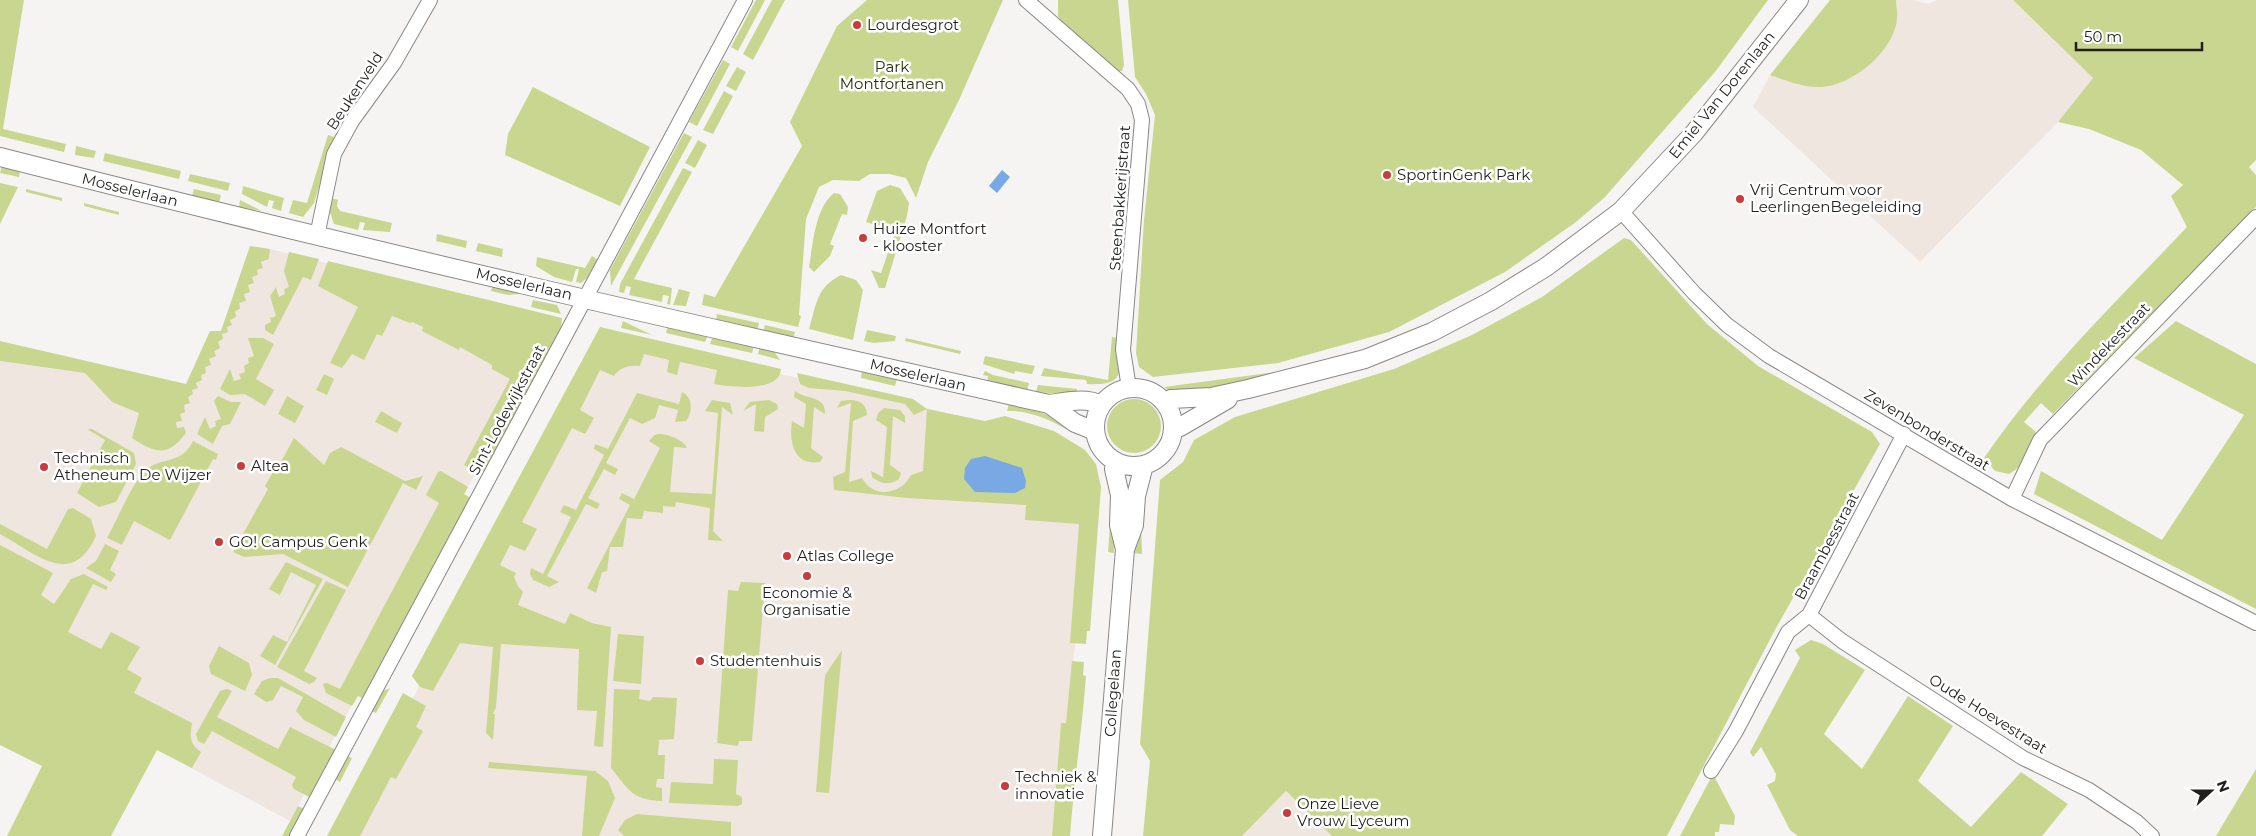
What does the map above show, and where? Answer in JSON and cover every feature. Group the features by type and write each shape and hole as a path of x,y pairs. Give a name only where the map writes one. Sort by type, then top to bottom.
{"street":[{"name":"Beukenveld","path":"317,236 334,154 352,121 394,62 430,0"},
{"name":"Sint-Lodewijkstraat","path":"297,836 746,0"},
{"name":"Steenbakkerijstraat","path":"1026,0 1128,89 1138,104 1142,120 1123,350 1129,388"},
{"name":"Emiel Van Dorenlaan","path":"1165,402 1171,399 1211,397 1364,359 1432,332 1491,301 1546,267 1621,211 1694,133 1799,0"},
{"name":"Mosselerlaan","path":"0,157 317,236 1049,404 1080,401 1095,402 1102,405"},
{"name":"Zevenbonderstraat","path":"1621,211 1694,293 1727,325 1769,356 2012,498 2256,623"},
{"name":"Windekestraat","path":"2012,498 2040,440 2253,225"},
{"path":"1129,388 1141,388 1154,393 1165,402 1170,410 1174,429 1173,437 1165,452 1155,461 1144,466 1125,466 1104,453 1095,431 1096,417 1102,405 1114,394 1129,388"},
{"name":"Emiel Van Dorenlaan","path":"1174,429 1211,407 1248,389"},
{"name":"Mosselerlaan","path":"1049,404 1074,423 1095,431"},
{"name":"Braambesstraat","path":"1711,771 1736,730 1788,632 1808,615 1904,434"},
{"name":"Collegelaan","path":"1116,462 1114,469 1120,495 1118,525 1124,549"},
{"name":"Collegelaan","path":"1102,836 1124,549 1134,525 1136,496 1144,466"},
{"name":"Oude Hoevestraat","path":"1808,615 1842,641 2022,758 2089,790 2138,822 2152,836"}],"shaded area":[{"path":"1896,0 1914,0 1928,4 1937,0 2013,0 2093,78 2058,122 1920,262 1753,107 1770,75 1820,87 1854,77 1897,20"},
{"name":"GO! Campus Genk","path":"270,249 557,320 516,401 464,494 290,821 157,750 0,684 0,361 86,373 112,402 192,390 252,277 261,262 269,259"},
{"name":"Atlas College","path":"607,333 994,424 1094,482 1066,724 1061,723 1052,836 340,836"},
{"name":"Onze Lieve Vrouw Lyceum","path":"1286,791 1332,836 1242,836"}],"green space":[{"path":"0,0 24,0 3,129 66,144 64,152 0,136"},
{"path":"756,0 765,0 738,51 731,47"},
{"path":"772,0 785,0 753,60 743,54"},
{"name":"Park Montfortanen","path":"867,0 1003,0 959,100 928,162 916,198 906,178 889,174 870,174 859,181 833,180 819,187 806,219 799,315 801,316 798,327 702,305 704,294 715,297 802,146 790,122 837,26"},
{"path":"1058,0 1118,0 1124,65 1122,71 1117,71 1064,26 1058,16"},
{"name":"SportinGenk Park","path":"1128,0 1768,0 1715,72 1604,198 1576,222 1505,272 1389,332 1278,363 1153,377 1139,367 1136,353 1144,220 1155,115 1146,94 1135,77"},
{"path":"1830,0 1896,0 1897,17 1894,31 1888,44 1868,66 1856,75 1830,86 1806,86 1770,75"},
{"path":"2013,0 2256,0 2256,160 2249,167 2256,175 2256,207 2053,414 2041,403 2024,422 2036,432 2018,468 2009,474 1995,471 1984,458 2007,426 2081,338 2187,227 2171,196 2183,185 2141,150 2089,129 2058,122 2093,78"},
{"path":"723,60 730,64 697,126 689,122"},
{"path":"737,67 746,72 736,91 726,86"},
{"path":"533,87 650,147 620,206 505,155 508,134"},
{"path":"724,91 733,96 713,134 703,130"},
{"path":"684,133 692,137 611,286 610,270"},
{"path":"328,135 334,137 314,203 303,217 289,213 293,200 307,203"},
{"path":"698,140 707,145 695,168 685,163"},
{"path":"76,146 96,151 94,158 75,155"},
{"path":"105,153 181,171 179,179 103,161"},
{"path":"2,165 20,170 19,177 0,173"},
{"path":"683,168 692,172 634,279 672,288 670,305 667,304 669,296 663,295 662,302 629,295 631,287 626,286 624,293 619,292 620,284"},
{"path":"190,174 230,183 228,191 188,181"},
{"path":"0,183 18,187 0,224"},
{"path":"890,185 900,188 909,203 907,216 885,288 879,288 871,270 881,273 895,232 866,222 877,191"},
{"path":"243,186 284,198 281,211 272,208 274,201 269,200 267,207 242,194"},
{"path":"26,189 62,198 62,201 26,192"},
{"path":"194,189 221,195 219,203 192,196"},
{"path":"834,193 840,194 848,207 847,215 842,214 830,244 834,246 830,256 814,272 809,267 816,227 823,208"},
{"path":"331,198 338,200 337,206 340,211 392,223 390,232 363,230 365,223 360,222 358,230 334,224 329,209"},
{"path":"240,200 262,211 239,207"},
{"path":"84,203 119,212 119,215 84,206"},
{"path":"437,234 467,241 466,248 436,241"},
{"path":"1624,238 1631,240 1707,324 1758,366 1872,432 1880,444 1776,628 1667,836 1332,836 1286,791 1242,836 1143,836 1150,761 1140,744 1160,480 1183,462 1194,440 1235,417 1394,369 1472,335 1542,297"},
{"path":"478,243 503,249 502,257 476,251"},
{"path":"250,246 270,249 269,259 261,262 263,268 257,270 258,275 252,277 254,283 248,285 250,292 244,294 246,301 239,303 240,309 235,311 236,317 230,320 232,325 227,327 228,332 222,334 223,339 218,342 220,348 214,351 216,356 209,359 211,365 205,367 206,373 201,375 202,380 196,383 198,388 192,390 193,394 188,397 190,403 184,405 185,412 180,414 182,421 176,422 177,428 184,427 186,433 167,450 154,450 132,438 139,413 112,402 85,373 0,361 0,341 186,384 210,331 221,331"},
{"path":"289,252 319,259 311,280 303,277 273,335 265,330 265,325 271,322 270,318 276,316 270,296 276,287 279,297 285,294 284,289 289,287 284,271"},
{"path":"592,256 598,260 587,278 581,283 576,282 579,269 576,269 572,282 554,277 536,266 537,257 585,268"},
{"path":"328,261 562,318 561,328 485,471 479,468 477,471 464,465 510,379 492,369 492,365 460,347 459,350 422,331 423,327 392,316 382,336 377,334 364,360 352,354 342,368 330,363 358,307 318,286"},
{"path":"841,275 856,280 863,290 853,340 809,329 822,291"},
{"path":"493,284 530,293 508,295 491,291"},
{"path":"679,289 690,292 686,306 673,305"},
{"path":"533,300 557,305 561,314 531,307"},
{"path":"717,314 759,323 757,331 716,321"},
{"path":"623,321 652,335 621,328"},
{"path":"2176,321 2256,364 2256,609 2034,494 2041,471 2162,540 2244,415 2134,358"},
{"path":"668,325 708,335 705,342 666,333"},
{"path":"765,325 795,332 793,339 763,332"},
{"path":"600,327 781,369 779,377 772,382 754,387 714,384 717,370 680,362 677,375 667,372 669,360 644,354 640,366 625,367 614,376 600,370 580,410 594,418 585,434 572,428 522,522 537,529 525,551 510,545 500,565 516,573 514,577 523,592 518,605 565,624 570,613 592,623 611,627 603,747 594,746 597,711 577,710 579,649 501,644 496,707 493,714 495,714 493,740 486,733 493,647 460,643 433,691 420,687 412,676"},
{"path":"867,330 896,336 895,341 874,343 864,341"},
{"path":"713,336 754,346 752,353 710,344"},
{"path":"1112,337 1118,338 1120,359 1119,374 1115,379 1100,384 1087,384 1086,380 1041,376 1044,368 1108,380"},
{"path":"248,338 263,338 274,344 256,379 274,390 265,406 245,394 230,395 220,389 230,369 234,381 241,379 239,374 245,372 244,366 249,363 248,358 254,356"},
{"path":"906,338 961,351 960,354 905,341"},
{"path":"760,346 773,350 780,360 758,354"},
{"path":"985,356 1035,366 1032,374 1015,371 1014,374 983,364"},
{"path":"862,370 897,379 895,386 861,378"},
{"path":"985,371 993,375 1029,383 1027,391 987,383 988,376 983,375"},
{"path":"1284,371 1238,382 1220,391 1172,393 1164,387"},
{"path":"797,373 913,399 927,409 914,415 905,404 845,391 809,388 800,384"},
{"path":"324,374 334,379 327,395 316,390"},
{"path":"1038,385 1077,389 1077,395 1036,392"},
{"path":"795,391 819,401 824,408 825,414 814,407 811,448 823,457 820,462 804,460 798,456 792,444 792,421 804,428 806,404 794,397"},
{"path":"682,392 686,394 691,405 686,421 675,422 678,410 659,405 655,418 642,424 630,418 606,463 618,469 615,475 604,469 588,498 600,504 597,509 586,504 547,576 559,582 549,587 533,580 530,574 531,568 543,574 571,517 560,512 564,505 576,510 604,455 594,449 595,444 608,449 637,393 679,404"},
{"path":"218,396 231,402 241,402 230,424 222,426 213,444 197,434 205,417 210,429 216,426 215,421 221,419 214,401"},
{"path":"287,396 304,406 295,423 278,414"},
{"path":"1134,399 1153,407 1161,426 1153,445 1134,453 1115,445 1107,426 1115,407"},
{"path":"712,400 730,403 733,415 722,407 713,531 723,541 708,540 710,508 676,502 675,507 663,506 663,513 644,511 642,519 627,518 623,547 610,547 607,571 602,572 596,593 587,588 630,505 619,499 622,493 634,499 660,448 649,441 654,436 663,434 673,437 682,442 687,448 674,447 670,492 712,494 718,413 705,411"},
{"path":"769,400 777,404 778,409 765,417 764,432 754,431 756,404 743,411 750,402"},
{"path":"855,400 859,402 865,406 867,415 853,421 849,482 862,478 867,485 880,492 887,492 901,487 911,475 923,471 927,409 985,421 1005,416 1054,431 1085,450 1096,464 1101,487 1090,631 1087,631 1086,644 1070,643 1079,524 1025,520 1026,505 907,498 834,490 833,477 845,472 851,403 837,408 841,401"},
{"path":"1009,403 1055,417 1069,425 1066,429 1038,416 1007,411"},
{"path":"884,408 900,410 905,416 905,423 893,416 890,465 901,473 899,479 888,483 882,483 872,477 871,471 883,477 887,427 876,420 878,413"},
{"path":"381,411 402,423 397,433 375,422"},
{"path":"87,429 92,429 134,453 136,464 116,502 99,507 77,493 105,440"},
{"path":"294,438 324,465 330,453 341,447 405,481 423,476 416,490 403,483 348,587 283,554 244,557 233,552 268,489 265,486"},
{"path":"193,441 218,454 216,460 213,459 170,540 134,521 122,545 107,538 129,495 143,473 155,464 176,458 188,449"},
{"path":"441,471 468,487 464,494 471,498 364,699 358,696 352,706 326,693 323,684 327,683 340,689 439,503 426,495 438,472"},
{"path":"73,508 91,519 96,536 86,552 76,561 65,564 52,562 0,534 0,524 47,549 68,509"},
{"path":"1141,524 1142,554 1133,553"},
{"path":"1110,525 1114,532 1114,553 1108,552"},
{"path":"105,544 119,551 110,570 116,574 111,582 86,568 96,561"},
{"path":"0,545 53,573 41,595 54,604 71,579 84,574 108,587 106,590 93,584 68,632 101,649 111,632 140,647 127,669 142,678 134,693 192,723 192,743 201,752 192,768 157,750 111,836 7,836 42,766 0,745"},
{"path":"286,562 323,579 275,665 260,656 273,635 287,642 316,585 291,572 280,595 269,589"},
{"path":"326,581 346,590 304,671 317,678 309,684 277,667"},
{"path":"741,582 765,583 752,741 739,741 738,746 717,743 728,590 738,591"},
{"path":"618,634 644,636 641,684 613,681"},
{"path":"1811,640 1823,644 1865,670 1824,734 1862,769 1908,696 1953,726 1918,781 1971,827 2021,772 2068,804 2042,836 1798,836 1790,830 1767,785 1775,781 1776,774 1761,747 1753,757 1750,752 1800,658 1795,650"},
{"path":"219,646 249,663 252,675 245,691 211,674 209,666"},
{"path":"842,650 829,793 816,792 825,675"},
{"path":"1072,661 1084,662 1083,675 1086,676 1070,836 1052,836 1061,723 1066,723"},
{"path":"278,678 346,717 336,737 304,720 296,711 303,697 281,686 273,700 266,702 254,694 262,681"},
{"path":"390,688 376,713 371,711 383,691"},
{"path":"227,689 232,691 217,717 278,749 290,727 336,750 311,798 294,789 292,785 296,777 212,731 204,744 198,741 196,734 220,691"},
{"path":"614,689 640,690 639,699 650,701 653,697 677,698 674,739 659,740 658,755 665,755 664,779 657,779 656,787 662,788 662,801 644,799 637,796 627,788 611,768"},
{"path":"403,693 426,706 416,727 423,731 396,779 391,777 360,836 327,836"},
{"path":"347,756 352,758 340,782 335,779"},
{"path":"714,759 738,760 736,794 742,797 742,804 738,806 669,803 671,782 713,784"},
{"path":"489,762 595,771 608,781 615,798 599,836 582,836 587,776 488,768"},
{"path":"2256,769 2256,836 2216,836"},
{"path":"1713,774 1735,816 1734,825 1720,824 1719,832 1715,832 1715,836 1680,836"},
{"path":"298,806 304,809 290,836 282,836"},
{"path":"637,814 731,822 731,836 624,836 618,830 625,820"}],"water":[{"path":"1002,170 1010,177 997,193 989,186"},
{"path":"985,456 1022,468 1026,481 1025,488 1015,493 975,492 964,479 965,468 971,459"}],"place":[{"name":"Lourdesgrot","path":"857,25"},
{"name":"SportinGenk Park","path":"1387,175"},
{"name":"Vrij Centrum voor LeerlingenBegeleiding","path":"1740,199"},
{"name":"Huize Montfort - klooster","path":"863,238"},
{"name":"Altea","path":"241,466"},
{"name":"Technisch Atheneum De Wijzer","path":"44,467"},
{"name":"GO! Campus Genk","path":"219,542"},
{"name":"Atlas College","path":"787,556"},
{"name":"Economie & Organisatie","path":"807,576"},
{"name":"Studentenhuis","path":"700,661"},
{"name":"Techniek & innovatie","path":"1005,786"},
{"name":"Onze Lieve Vrouw Lyceum","path":"1287,813"}]}
